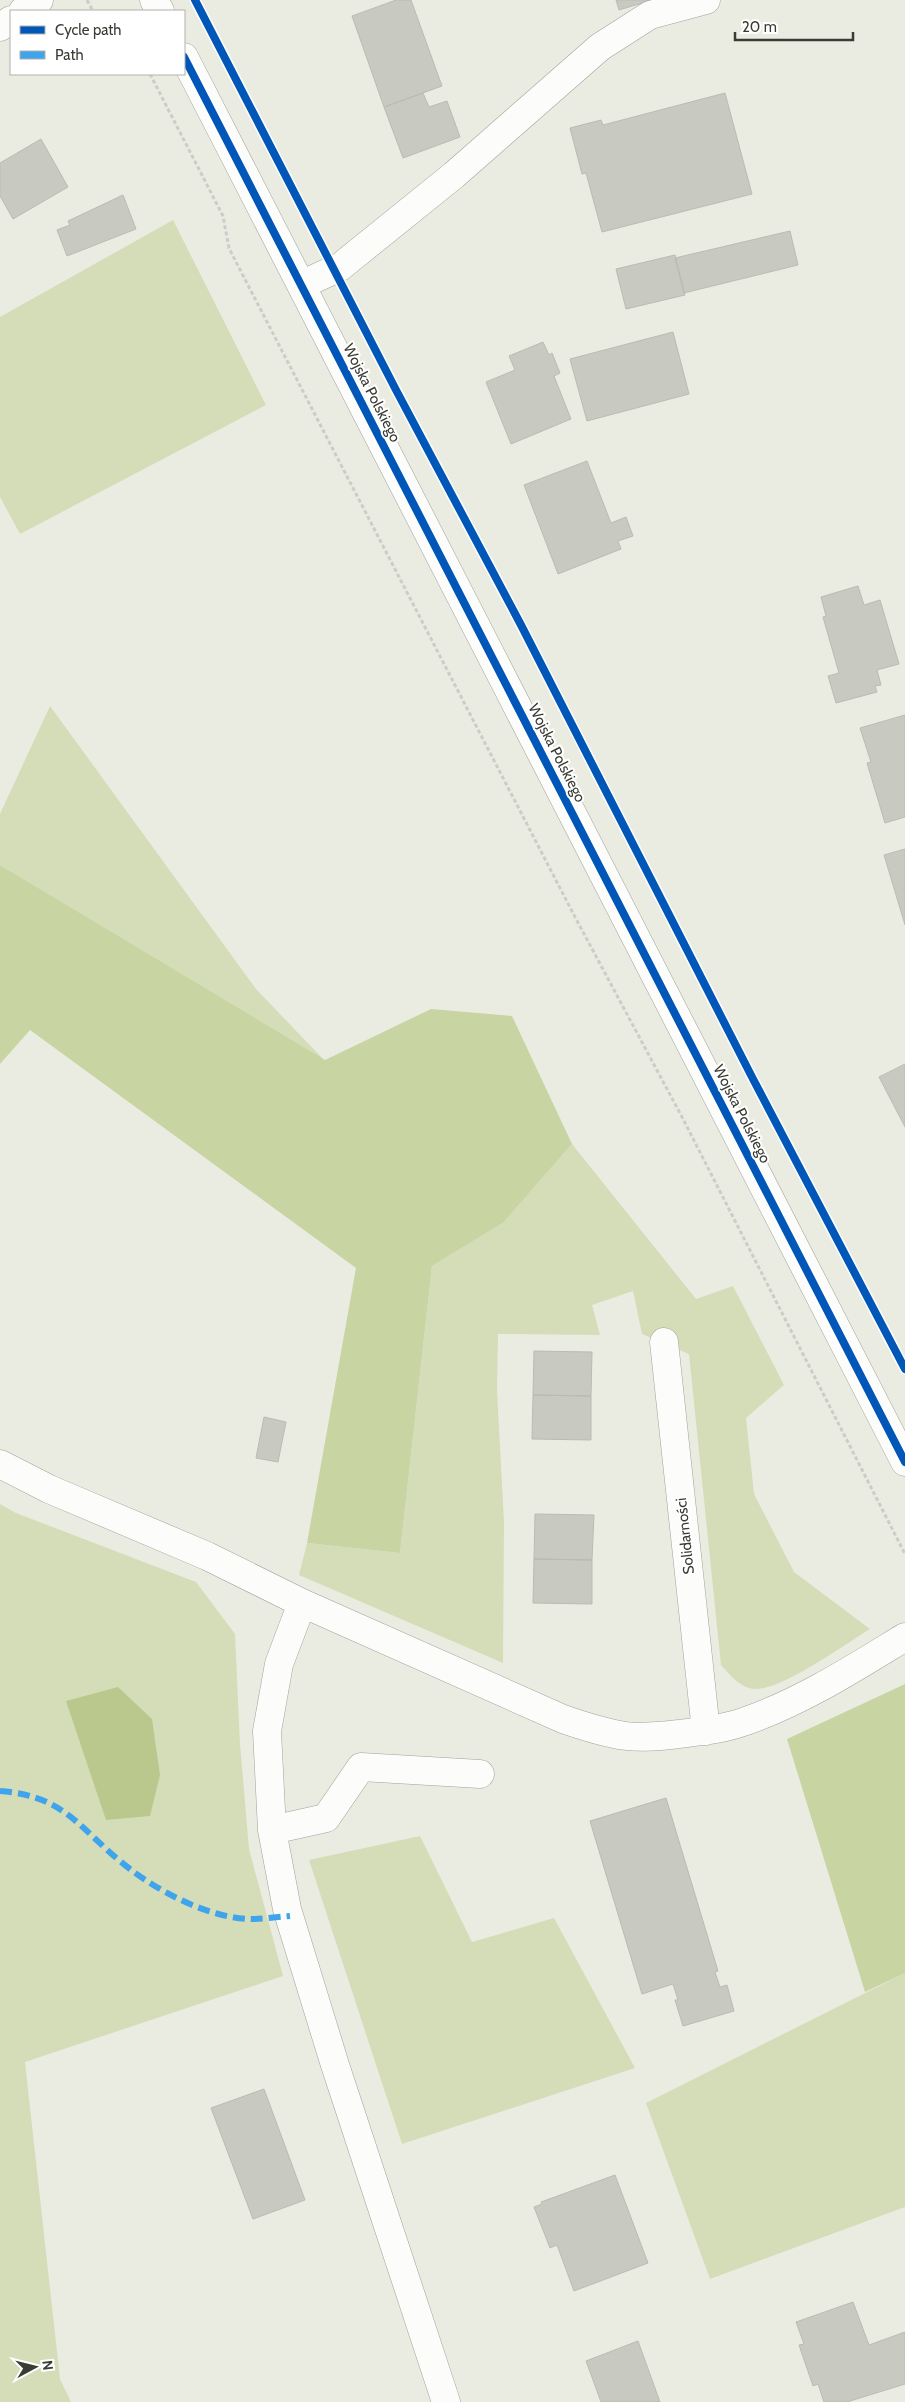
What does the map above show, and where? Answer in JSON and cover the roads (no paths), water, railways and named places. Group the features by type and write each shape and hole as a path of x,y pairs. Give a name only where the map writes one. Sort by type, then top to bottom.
{"street":[{"path":"24,10 39,0"},
{"path":"301,285 340,267 454,175 600,47 650,15 706,0"},
{"name":"Wojska Polskiego","path":"185,59 905,1462"},
{"name":"Solidarności","path":"664,1342 706,1731"},
{"path":"0,1464 49,1489 207,1556 302,1603 563,1719 590,1728 626,1736 652,1737 706,1731 745,1722 787,1704 836,1679 905,1637"},
{"path":"302,1603 279,1664 267,1731 272,1830 287,1909 338,2074 446,2402"},
{"path":"272,1830 326,1818 360,1767 480,1774"}]}
